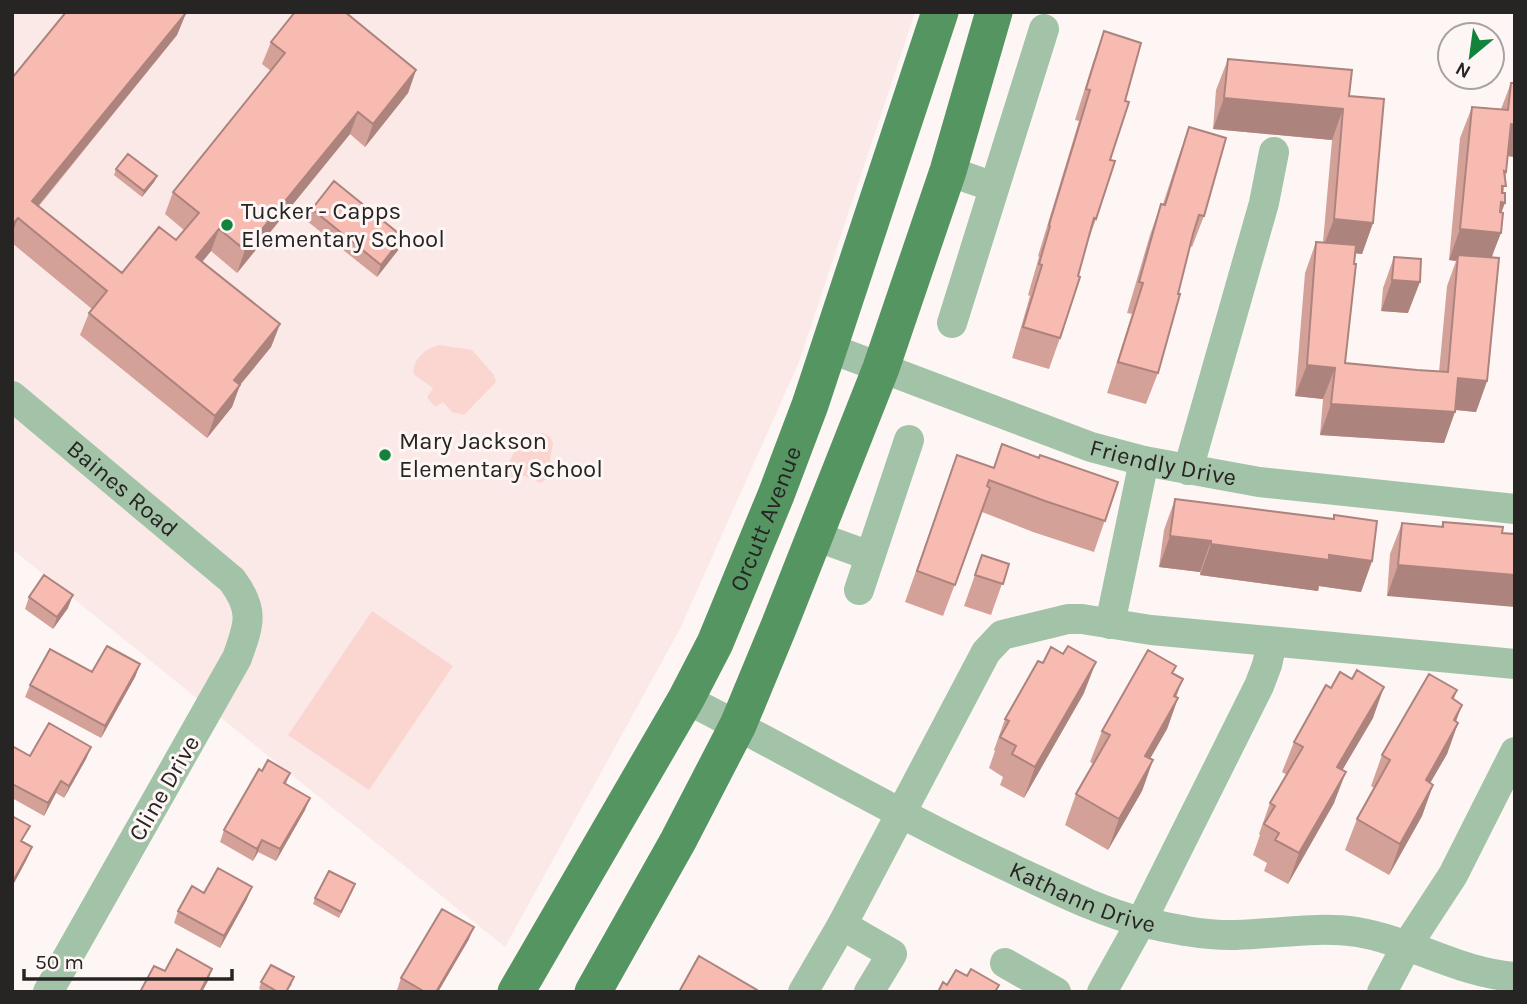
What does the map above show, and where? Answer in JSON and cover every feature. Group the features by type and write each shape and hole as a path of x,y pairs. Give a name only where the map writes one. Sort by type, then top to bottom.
{"main road":[{"name":"Orcutt Avenue","path":"516,992 686,699 715,643 776,495 940,12"},
{"path":"593,992 678,841 738,725 881,368 948,171 994,12"}],"street":[{"path":"952,323 1044,29"},
{"path":"1188,470 1264,203 1274,152"},
{"path":"948,171 994,187"},
{"name":"Friendly Drive","path":"828,348 1091,447 1144,461 1259,482 1515,509"},
{"name":"Baines Road","path":"12,396 232,580"},
{"path":"859,590 909,440"},
{"path":"1110,624 1144,461"},
{"path":"815,536 870,556"},
{"name":"Cline Drive","path":"48,992 237,658 246,634 249,613 243,595 232,580"},
{"path":"803,992 842,925 986,652 1002,635 1082,618 1110,624 1272,642 1515,664"},
{"path":"1102,992 1141,922 1259,686 1272,642"},
{"name":"Kathann Drive","path":"686,699 902,813 1032,878 1111,912 1141,922 1211,934 1338,930 1377,936 1454,964 1515,977"},
{"path":"1382,992 1406,947 1453,875 1515,752"},
{"path":"842,925 892,954 870,992"},
{"path":"1005,963 1056,992"}],"shaded area":[{"name":"Mary Jackson Elementary School","path":"12,12 915,12 799,362 680,629 505,947 12,549"},
{"path":"439,345 472,350 494,375 496,382 464,415 452,412 443,402 435,407 427,397 433,389 413,372 422,354"},
{"path":"543,433 550,437 553,443 550,459 553,466 548,478 541,483 518,476 515,483 506,478 515,451 528,440"},
{"path":"372,611 453,666 369,790 288,735"}],"building":[{"name":"Tucker - Capps Elementary School","path":"66,12 186,13 32,201 122,273 159,227 176,240 199,213 173,192 285,53 271,42 295,12 345,12 416,70 373,124 358,112 245,250 219,229 196,257 280,324 234,380 240,385 215,416 89,313 107,291 18,218 12,225 12,78"},
{"path":"1104,31 1141,43 1125,101 1129,102 1110,160 1115,161 1096,219 1094,218 1078,276 1080,277 1060,338 1023,327"},
{"path":"1228,59 1352,70 1349,96 1384,99 1373,223 1334,219 1343,109 1224,98"},
{"path":"1511,83 1515,83 1515,125 1511,124 1506,172 1504,171 1506,186 1502,186 1505,203 1501,202 1501,233 1460,229 1472,107 1508,110"},
{"path":"1189,127 1226,138 1204,216 1199,215 1193,234 1158,373 1118,362 1143,283 1139,282 1161,204 1165,205"},
{"path":"128,154 157,176 144,191 116,169"},
{"path":"334,181 403,237 381,265 312,209"},
{"path":"1316,242 1356,245 1345,363 1417,370 1448,372 1458,255 1499,258 1487,381 1458,378 1455,412 1331,404 1335,368 1307,365"},
{"path":"1394,257 1421,259 1420,282 1392,280"},
{"path":"1002,444 1118,482 1105,521 989,480 987,486 990,488 955,585 917,571 957,455 994,468"},
{"path":"1175,499 1334,519 1334,515 1377,521 1372,561 1329,555 1329,560 1170,536"},
{"path":"1443,522 1503,527 1502,533 1515,534 1515,575 1398,565 1402,523 1443,527"},
{"path":"982,555 1009,564 1003,584 975,575"},
{"path":"44,575 73,595 57,617 29,597"},
{"path":"107,646 140,664 105,726 30,685 50,649 92,672"},
{"path":"1068,646 1096,662 1035,767 1012,754 1016,746 1000,737 1009,721 1005,719 1038,661 1043,663 1051,647 1063,654"},
{"path":"1148,650 1176,666 1172,673 1183,679 1174,696 1178,698 1145,756 1153,760 1119,819 1076,794 1110,735 1102,731"},
{"path":"1357,670 1384,687 1337,767 1346,772 1299,853 1275,840 1279,833 1264,824 1275,806 1270,803 1303,747 1294,742 1326,685 1331,688 1340,672 1352,679"},
{"path":"1429,674 1457,690 1452,698 1462,705 1454,720 1458,723 1426,780 1433,785 1400,844 1357,819 1390,760 1382,755"},
{"path":"49,723 91,747 69,786 61,781 48,803 12,784 12,746 30,756"},
{"path":"268,760 290,773 284,783 310,798 280,849 262,840 257,849 224,830 259,769 262,771"},
{"path":"12,816 30,826 21,841 32,847 12,883"},
{"path":"218,868 252,887 224,936 178,911 192,886 204,893"},
{"path":"329,871 355,884 341,912 315,898"},
{"path":"442,909 474,927 436,992 425,992 401,978"},
{"path":"177,949 212,969 200,992 140,992 154,966 165,971"},
{"path":"699,956 757,990 756,992 679,992"},
{"path":"271,965 294,977 286,992 278,992 261,982"},
{"path":"971,969 999,985 995,992 938,992 943,982 947,985 956,970 967,976"}],"place":[{"name":"Tucker - Capps Elementary School","path":"227,225"},
{"name":"Mary Jackson Elementary School","path":"385,455"}]}
